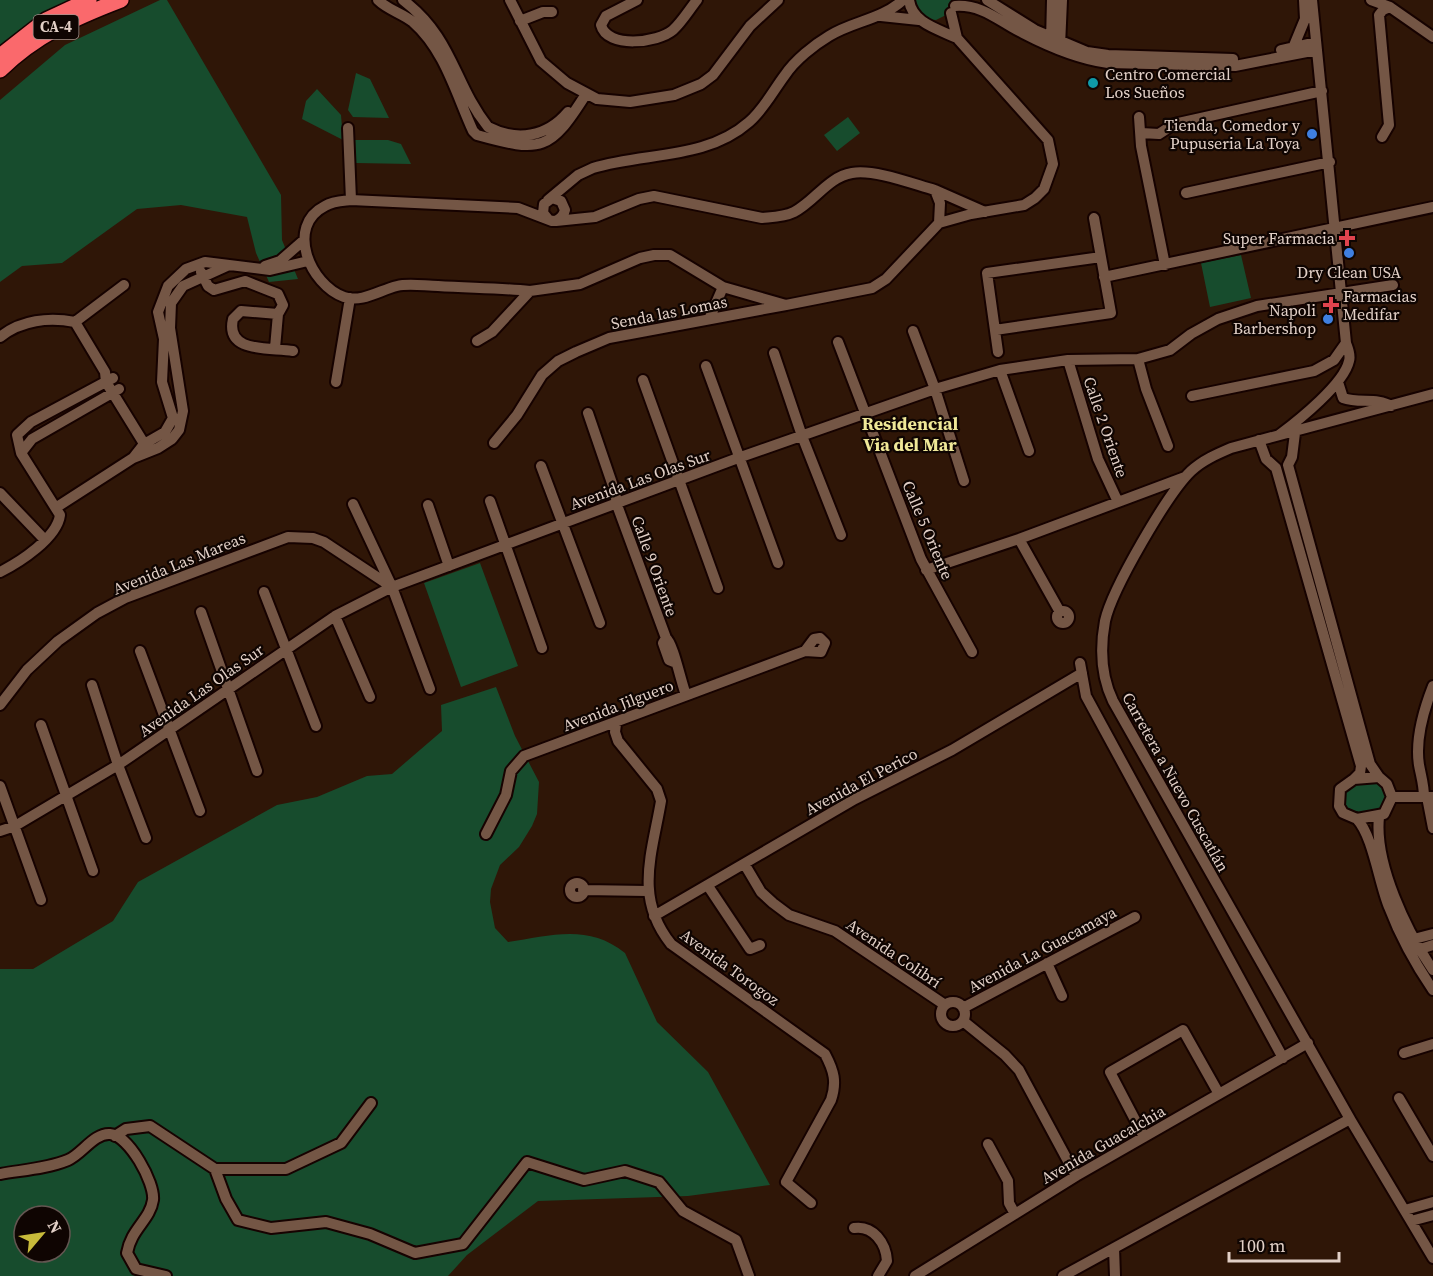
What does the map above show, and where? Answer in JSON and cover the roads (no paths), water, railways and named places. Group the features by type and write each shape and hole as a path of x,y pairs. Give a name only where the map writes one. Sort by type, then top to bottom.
{"highway":[{"name":"CA-4","path":"0,56 46,20 89,0"},
{"name":"CA-4","path":"0,70 12,58 64,22 121,0"}],"street":[{"path":"378,0 414,23 426,37 442,60 477,135 519,147 545,141 566,126 583,92"},
{"path":"403,0 430,25 450,53 482,119 494,130 520,138 542,132 560,122 583,92"},
{"path":"510,0 541,61 583,92 597,99 630,102 674,95 700,84 713,75 750,27 778,0"},
{"path":"637,0 606,16 601,25 605,34 621,43 666,34 697,0"},
{"path":"552,220 543,213 547,200 568,186 579,175 593,168 686,151 730,136 760,110 786,73 812,49 841,29 881,16 903,0"},
{"path":"909,0 910,8 922,21 957,38 1042,130 1052,151 1049,177 1044,189 1023,205 939,223 939,203 935,190"},
{"path":"987,0 1055,44 1108,55 1235,59 1316,46"},
{"path":"1052,0 1055,44"},
{"path":"1055,44 1062,0"},
{"path":"1277,437 1307,413 1338,382 1349,362 1322,91 1316,46 1304,0"},
{"path":"1293,48 1310,19 1312,0"},
{"path":"1371,0 1390,8 1433,37"},
{"path":"881,16 940,22 954,6"},
{"path":"954,6 977,7 1089,61 1206,67 1235,66 1316,46"},
{"path":"954,6 957,38"},
{"path":"1382,137 1389,125 1379,15 1383,10 1390,8"},
{"path":"520,21 543,12 552,12"},
{"path":"1141,133 1159,134 1174,124 1322,91"},
{"path":"1139,117 1141,146 1165,265"},
{"path":"348,128 351,200"},
{"path":"1186,193 1330,162"},
{"path":"786,305 723,287 670,255 654,255 580,284 530,291 400,285 366,297 350,298 341,296 320,279 308,261 304,240 308,222 316,212 334,202 351,200 518,208 552,220 595,217 639,199 654,196 762,218 778,217 794,212 827,185 852,173 896,180 935,190 986,212"},
{"path":"552,220 562,217 568,186"},
{"path":"518,208 557,199 581,219"},
{"path":"1104,277 1433,207"},
{"path":"995,330 1111,313 1094,218"},
{"name":"Senda las Lomas","path":"494,443 517,415 542,375 558,361 609,338 710,317 772,309 872,288 886,279 939,223"},
{"path":"261,268 280,261 304,240"},
{"path":"998,352 987,273 1101,257"},
{"path":"57,507 150,446 165,432 173,418 162,381 164,339 158,312 162,298 175,277 196,264 205,262 227,266 281,268 308,261"},
{"path":"196,264 208,286 214,290 245,281 278,294 283,305 278,314 275,348"},
{"path":"150,446 172,439 182,421 183,411 170,328 171,303 183,286 227,266"},
{"path":"0,336 18,324 75,322 124,285"},
{"name":"Avenida Las Olas Sur","path":"0,831 15,826 118,765 335,616 392,586 617,505 738,458 935,389 1000,370 1068,360 1138,359 1170,350 1191,334 1218,319 1257,306 1341,291 1393,285"},
{"path":"710,317 723,287"},
{"path":"506,289 516,307"},
{"path":"477,341 492,332 530,291"},
{"path":"336,382 350,298"},
{"path":"278,314 241,311 233,319 231,326 235,339 246,346 293,351"},
{"path":"75,322 150,446"},
{"path":"913,331 935,389 964,481"},
{"name":"Calle 5 Oriente","path":"838,342 926,570 972,652"},
{"path":"1192,396 1314,371 1334,360 1346,343"},
{"path":"774,353 802,436 841,535"},
{"path":"1138,359 1146,389 1168,446"},
{"name":"Calle 2 Oriente","path":"1068,360 1098,459 1118,502"},
{"path":"706,366 778,563"},
{"path":"1000,370 1029,451"},
{"path":"0,572 26,558 58,526 60,515 21,453 17,435 21,430 108,377"},
{"path":"643,380 718,588"},
{"path":"1338,382 1343,398 1365,402 1383,401 1391,406"},
{"path":"21,453 32,439 116,391"},
{"name":"Carretera a Nuevo Cuscatlán","path":"1433,394 1295,433 1259,440 1210,457 1186,476 1149,531 1111,601 1102,639 1104,676 1113,701 1350,1119 1433,1258"},
{"name":"Calle 9 Oriente","path":"588,413 615,492 617,505 666,638 663,643 669,660 674,662 686,695"},
{"path":"1259,440 1266,459 1276,468 1320,603 1370,764 1387,784 1392,797 1388,811 1379,817 1357,819 1343,813 1338,797 1340,789 1360,773 1360,766 1320,603 1288,465 1292,457 1295,433"},
{"path":"1276,468 1288,465"},
{"path":"541,466 600,623"},
{"path":"926,570 1019,539 1186,476"},
{"path":"1,494 44,539"},
{"path":"490,501 542,648"},
{"path":"353,504 392,586 430,689"},
{"path":"428,505 450,566"},
{"name":"Avenida Las Mareas","path":"0,705 27,670 58,641 97,613 125,598 288,537 313,537 324,542 392,586"},
{"path":"1019,539 1060,612"},
{"path":"264,592 316,726"},
{"path":"201,612 257,771"},
{"path":"335,616 370,697"},
{"path":"140,651 200,811"},
{"name":"Avenida Jilguero","path":"486,834 506,795 511,771 524,756 616,724 686,695 806,651"},
{"name":"Avenida El Perico","path":"654,916 855,799 952,750 1081,668 1086,696 1283,1058"},
{"path":"92,685 118,765 146,838"},
{"path":"1433,686 1422,724 1419,755 1419,767 1428,775 1428,797 1433,828"},
{"name":"Avenida Torogoz","path":"616,724 615,732 618,741 657,789 661,801 647,891 654,916 671,944 825,1054 834,1072 835,1088 831,1100 786,1182 811,1203"},
{"path":"40,725 68,795 93,871"},
{"path":"1354,779 1379,777"},
{"path":"0,786 41,900"},
{"path":"1392,797 1428,797"},
{"path":"1379,817 1378,830 1397,904 1433,990"},
{"path":"1357,819 1368,834 1389,907 1413,946 1433,970"},
{"name":"Avenida Colibrí","path":"745,865 761,892 789,915 835,932 945,1005"},
{"path":"708,886 750,949 760,945"},
{"path":"583,890 647,891"},
{"name":"Avenida La Guacamaya","path":"963,1008 1135,917"},
{"path":"1413,946 1433,934"},
{"path":"1413,946 1433,945"},
{"path":"1047,963 1062,996"},
{"path":"955,1002 963,1008 963,1022 956,1026 945,1023 941,1012 945,1005 955,1002"},
{"path":"963,1022 1005,1055 1019,1070 1076,1176"},
{"path":"1144,1137 1110,1072 1183,1030 1219,1094"},
{"name":"Avenida Guacalchia","path":"915,1276 1076,1176 1308,1043"},
{"path":"1404,1053 1433,1044"},
{"path":"1399,1098 1433,1156"},
{"path":"115,1136 126,1128 150,1126 215,1168 286,1169 341,1143 372,1103"},
{"path":"1063,1276 1350,1119"},
{"path":"0,1174 68,1160 98,1138 110,1134 122,1138 143,1168 153,1192 149,1211 129,1241 127,1253 136,1269 166,1276"},
{"path":"988,1144 1008,1181 1009,1203 1015,1214"},
{"path":"215,1168 226,1199 237,1220 271,1228 326,1222 370,1234 415,1253 463,1244 527,1162 584,1180 624,1171 659,1182 683,1211 736,1240 749,1276"},
{"path":"1405,1210 1433,1202"},
{"path":"1411,1221 1433,1215"},
{"path":"854,1228 862,1227 869,1230 881,1240 887,1261 878,1276"},
{"path":"1114,1248 1115,1276"}],"place":[{"name":"Centro Comercial Los Sueños","path":"1093,83"},
{"name":"Tienda, Comedor y Pupuseria La Toya","path":"1312,134"},
{"name":"Super Farmacia","path":"1347,238"},
{"name":"Dry Clean USA","path":"1349,253"},
{"name":"Farmacias Medifar","path":"1331,305"},
{"name":"Napoli Barbershop","path":"1328,319"}],"district":[{"name":"Residencial Via del Mar","path":"910,434"}]}
